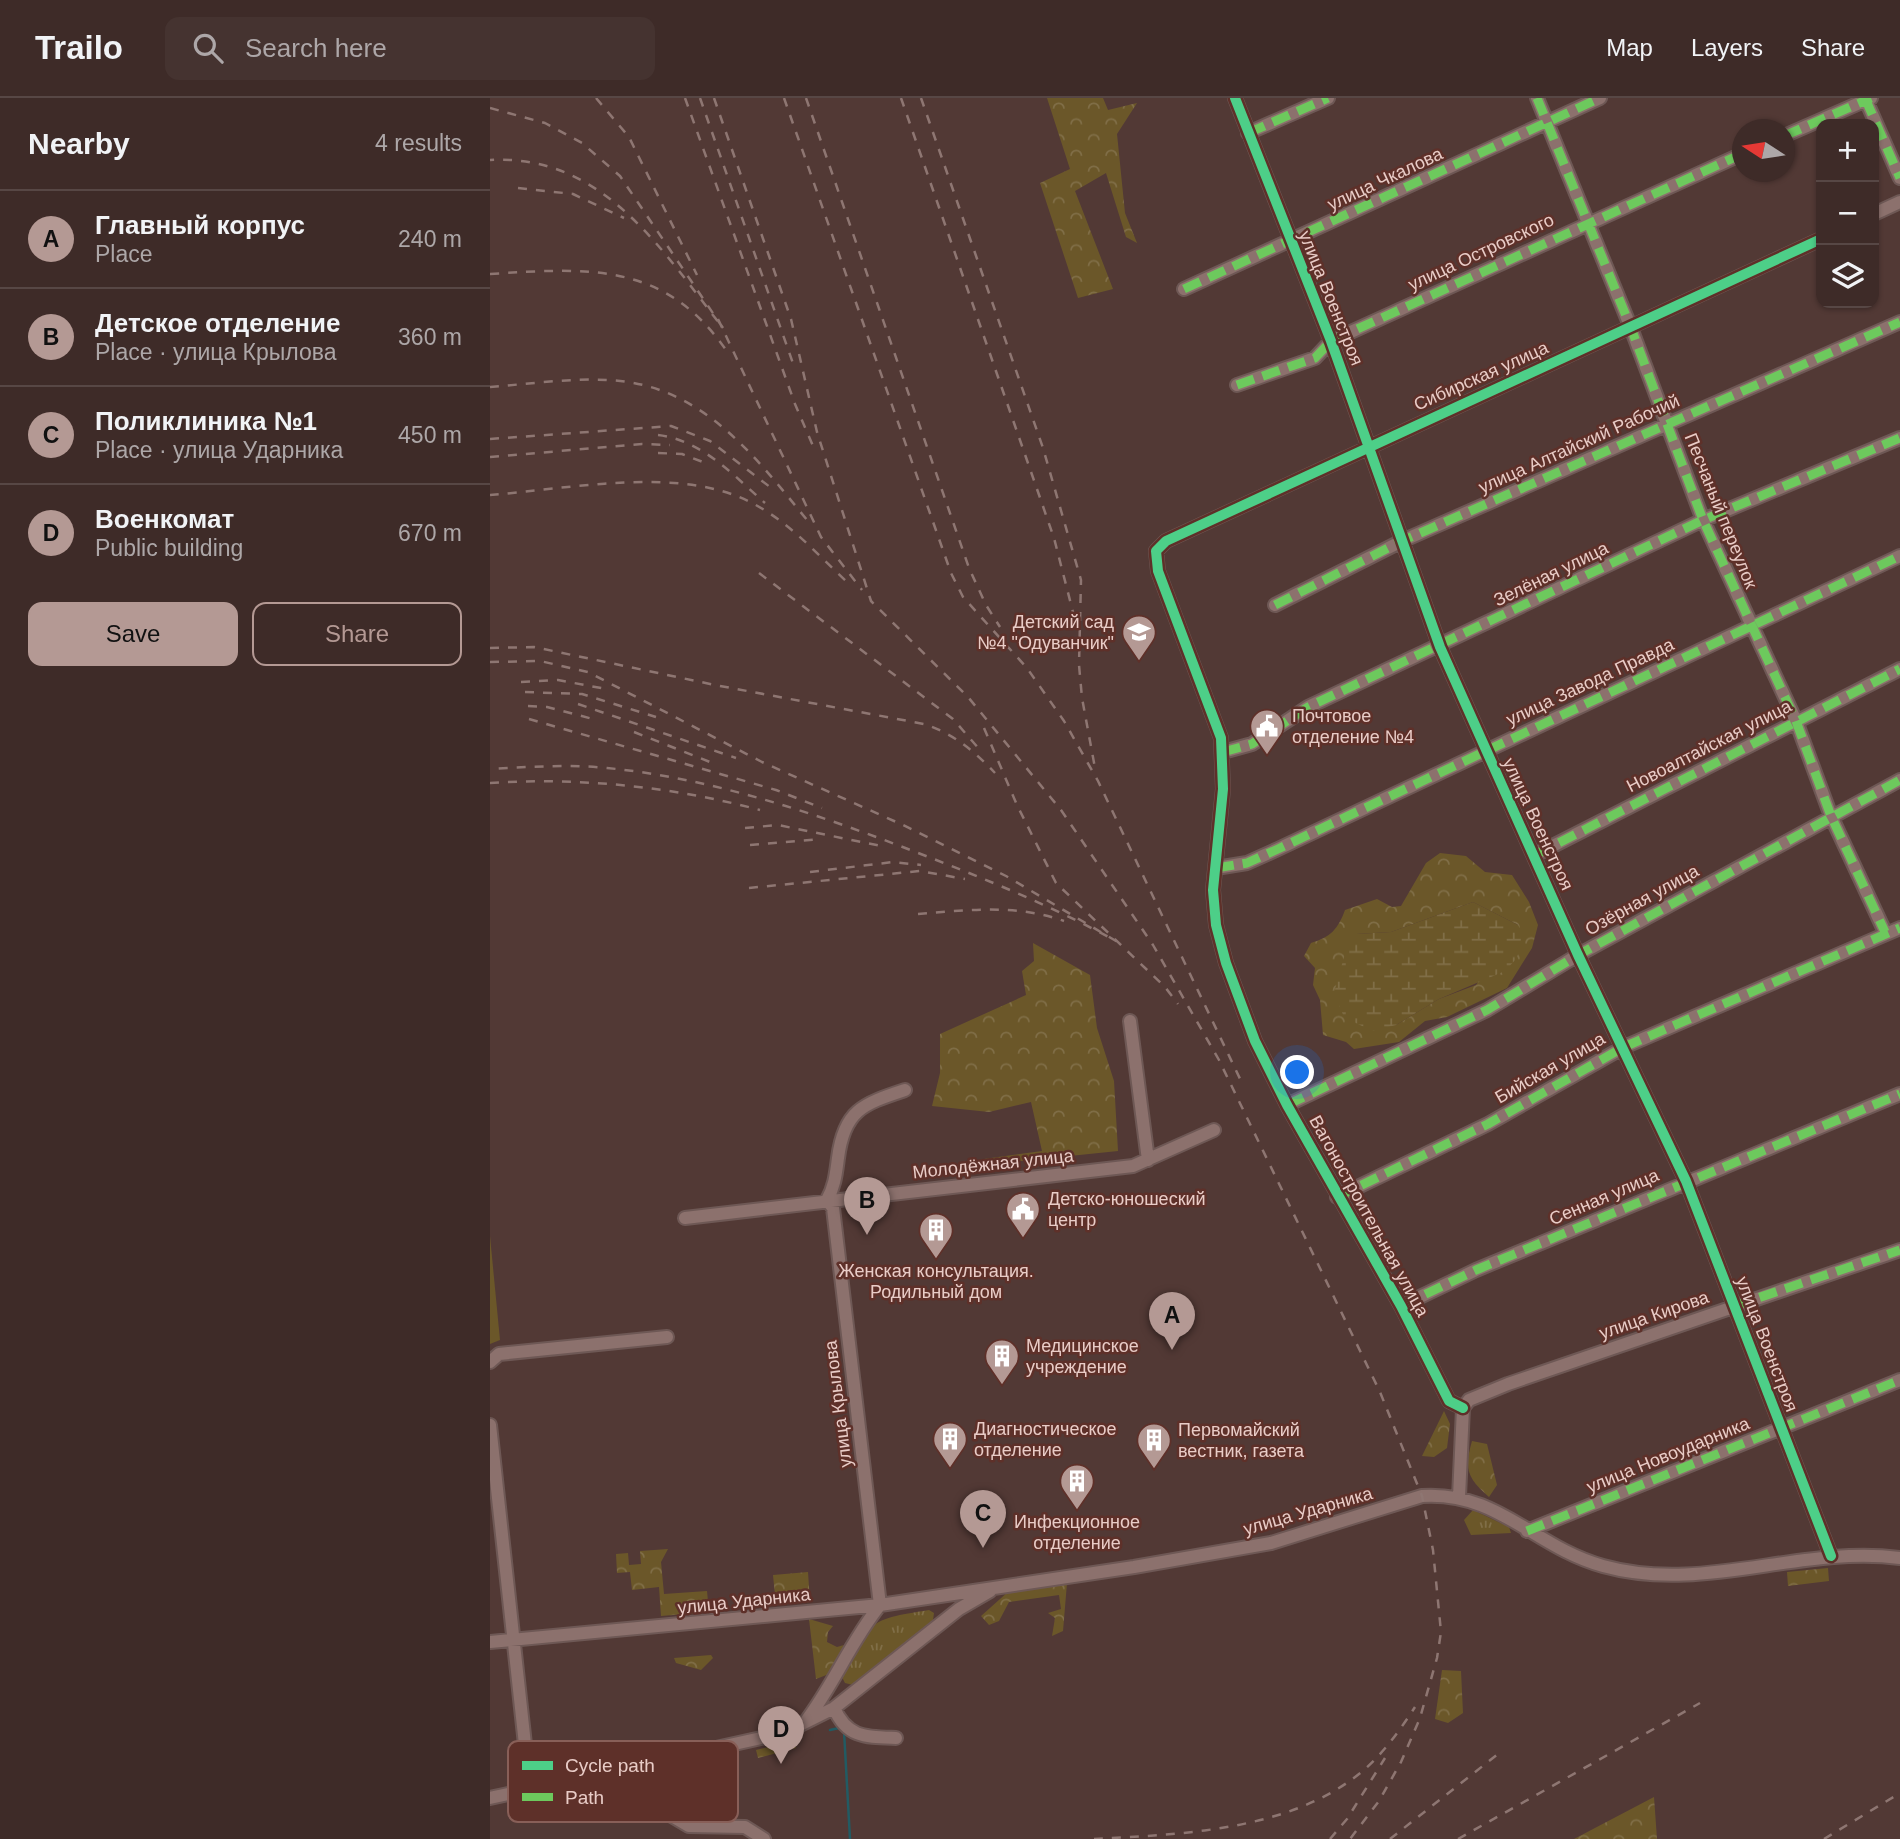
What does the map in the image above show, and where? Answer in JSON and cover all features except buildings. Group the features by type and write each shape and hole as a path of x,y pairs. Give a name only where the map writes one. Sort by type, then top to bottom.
{"street":[{"name":"улица Военстроя","path":"1235,98 1331,341 1440,647 1578,955 1686,1181 1831,1556"},
{"path":"1248,133 1328,98"},
{"name":"Песчаный переулок","path":"1537,98 1631,328 1703,520 1796,722 1831,816 1885,932"},
{"name":"улица Чкалова","path":"1184,289 1600,98"},
{"path":"1795,131 1867,99 1900,178"},
{"name":"улица Островского","path":"1237,385 1315,358 1331,341 1732,158"},
{"path":"1879,212 1900,202"},
{"name":"Сибирская улица","path":"1158,548 1166,541 1367,446 1631,328 1816,241"},
{"name":"улица Алтайский Рабочий","path":"1275,605 1402,541 1900,322"},
{"name":"Зелёная улица","path":"1223,752 1252,744 1308,707 1440,647 1703,520 1900,438"},
{"name":"Вагоностроительная улица","path":"1158,548 1155,557 1158,571 1221,738 1223,752 1213,890 1216,925 1226,963 1255,1041 1287,1105 1401,1306 1449,1401 1463,1408"},
{"name":"улица Завода Правда","path":"1216,868 1247,863 1278,849 1900,556"},
{"name":"Новоалтайская улица","path":"1535,855 1900,669"},
{"name":"Озёрная улица","path":"1287,1105 1487,1010 1578,955 1900,780"},
{"name":"Бийская улица","path":"1337,1197 1488,1124 1624,1047 1885,932 1900,928"},
{"path":"1130,1021 1148,1160"},
{"path":"827,1200 834,1188 839,1150 849,1119 860,1107 905,1090"},
{"name":"Сенная улица","path":"1401,1306 1476,1270 1900,1094"},
{"name":"Молодёжная улица","path":"685,1218 1133,1166 1214,1130"},
{"name":"улица Крылова","path":"827,1200 833,1208 880,1605"},
{"name":"улица Кирова","path":"1463,1408 1469,1400 1508,1384 1900,1250"},
{"path":"490,1362 499,1354 667,1337"},
{"name":"улица Новоударника","path":"1527,1531 1900,1380"},
{"path":"1459,1497 1463,1408"},
{"path":"490,1425 525,1741"},
{"name":"улица Ударника","path":"490,1642 880,1605 1217,1554 1300,1535 1422,1496 1459,1497 1493,1508 1574,1558 1645,1575 1723,1573 1864,1553 1900,1558"},
{"name":"улица Ударника","path":"738,1745 772,1737 834,1708 973,1600 1000,1586"},
{"path":"925,1598 937,1603 941,1615 934,1629"},
{"path":"806,1721 864,1625 880,1605"},
{"path":"840,1668 838,1682 846,1689 864,1686"},
{"path":"834,1708 847,1728 859,1737 896,1738"},
{"name":"улица Ударника","path":"490,1798 508,1794"},
{"path":"682,1822 689,1826 745,1828 764,1839"}],"green space":[{"path":"1047,98 1103,98 1108,110 1137,103 1117,134 1125,213 1137,243 1126,237 1106,173 1075,191 1113,289 1078,298 1040,183 1070,169"},
{"path":"1440,853 1466,856 1485,872 1512,875 1529,902 1538,925 1532,948 1507,988 1447,1017 1425,1021 1399,1042 1354,1049 1346,1042 1323,1035 1320,1000 1313,985 1315,968 1304,956 1311,943 1333,931 1345,910 1377,899 1392,907 1401,906 1426,863","holes":["1473,902 1518,925 1476,985 1439,999 1396,1025 1356,934 1391,932"]},
{"path":"1473,902 1518,925 1525,938 1516,959 1505,971 1439,999 1396,1025 1372,1031 1344,1017 1334,993 1349,939 1356,934 1391,932"},
{"path":"1033,943 1090,975 1097,1028 1114,1081 1118,1151 983,1165 984,1159 1042,1151 1031,1102 989,1112 932,1106 940,1073 940,1034 1026,995 1022,971 1034,961"},
{"path":"490,1236 500,1340 490,1344"},
{"path":"1444,1411 1450,1424 1447,1448 1434,1457 1422,1456"},
{"path":"1472,1441 1487,1444 1497,1485 1489,1497 1469,1472 1468,1459"},
{"path":"1473,1510 1509,1527 1511,1533 1471,1535 1464,1520"},
{"path":"668,1549 661,1562 664,1594 707,1591 709,1612 661,1616 659,1587 632,1590 630,1572 617,1573 616,1554 628,1553 629,1565 641,1564 640,1551"},
{"path":"1828,1568 1829,1581 1788,1586 1787,1572"},
{"path":"808,1572 810,1602 776,1605 773,1575"},
{"path":"1067,1583 1063,1631 1052,1636 1055,1618 1048,1613 1061,1609 1059,1595 1009,1602 999,1621 989,1625 981,1616 1009,1591"},
{"path":"929,1610 934,1613 933,1620 853,1685 845,1683 842,1677 859,1644 873,1626 893,1617"},
{"path":"809,1619 833,1626 828,1632 827,1642 837,1647 844,1645 829,1674 816,1679"},
{"path":"711,1655 713,1658 701,1670 676,1663 674,1658"},
{"path":"1442,1670 1461,1671 1463,1713 1448,1723 1435,1719"},
{"path":"794,1741 796,1748 758,1758 756,1750"},
{"path":"1654,1797 1657,1839 1574,1839"}],"waterway":[{"path":"830,1730 839,1728 844,1731 850,1839"}],"railway":[{"path":"596,98 629,137 697,275"},
{"path":"685,98 795,404 813,446"},
{"path":"700,98 795,369"},
{"path":"714,98 791,319 817,432 871,601 968,697 1061,810 1153,945 1219,1060 1380,1392 1422,1496 1433,1550 1441,1632 1437,1658 1420,1718 1401,1762 1379,1801 1350,1839"},
{"path":"784,98 951,573 963,597 1027,668 1064,721 1098,781 1242,1083"},
{"path":"806,98 969,568 986,605 1000,627"},
{"path":"901,98 1054,538 1075,620"},
{"path":"921,98 1043,448 1081,580 1079,665 1082,698 1095,768"},
{"path":"490,108 545,123 582,143 620,176 723,328 652,239 626,212 597,190 565,173 530,162 490,160"},
{"path":"518,188 573,194 624,218"},
{"path":"490,274 591,272 621,276 650,285 677,300 702,321 726,350"},
{"path":"718,319 821,537 862,590"},
{"path":"490,387 608,380 641,384 671,394 698,409 745,448 807,520"},
{"path":"490,439 671,426 710,441 770,487"},
{"path":"658,435 674,438 703,452 765,503"},
{"path":"490,457 642,444 670,445"},
{"path":"658,453 682,454 708,464"},
{"path":"490,495 624,482 692,485 724,492 752,503 778,519 846,581"},
{"path":"759,573 953,719 980,750"},
{"path":"490,648 534,647 715,685 924,724 962,744 995,773"},
{"path":"490,662 540,661 588,672 762,762 903,825 1006,876 1116,941 965,871 838,823 762,799 685,780 607,768 563,766 490,769"},
{"path":"521,682 558,680 606,689"},
{"path":"525,692 582,694 656,717"},
{"path":"578,704 736,758"},
{"path":"528,706 547,707 593,719"},
{"path":"529,719 776,790 822,808"},
{"path":"984,728 1017,805 1056,883 1165,987 1178,1004"},
{"path":"634,732 715,764"},
{"path":"490,783 558,781 626,786 694,795 760,810"},
{"path":"745,828 778,825 881,846"},
{"path":"750,845 821,839"},
{"path":"810,872 893,862 921,865"},
{"path":"749,888 920,871 965,879"},
{"path":"918,914 1010,910 1064,921"},
{"path":"1458,1839 1700,1703"},
{"path":"1094,1839 1200,1831 1271,1817 1305,1805 1336,1790 1365,1769 1392,1740 1415,1707"},
{"path":"1390,1839 1498,1754"},
{"path":"1330,1839 1347,1819 1385,1758"},
{"path":"1824,1839 1900,1793"}],"marked path":[{"path":"1248,133 1328,98"},
{"path":"1537,98 1631,328 1703,520 1796,721 1831,816 1885,932"},
{"path":"1184,289 1600,98"},
{"path":"1865,98 1900,178"},
{"path":"1795,131 1871,98"},
{"path":"1237,385 1315,358 1331,341 1732,159"},
{"path":"1275,605 1402,541 1900,322"},
{"path":"1223,752 1252,744 1308,707 1703,520 1900,438"},
{"path":"1216,868 1247,863 1278,849 1900,556"},
{"path":"1535,855 1900,669"},
{"path":"1287,1105 1487,1010 1578,955 1900,780"},
{"path":"1337,1197 1488,1124 1624,1047 1900,928"},
{"path":"1401,1306 1476,1270 1900,1094"},
{"path":"1734,1306 1900,1250"},
{"path":"1527,1531 1900,1380"}],"cycle path":[{"path":"1235,98 1331,341 1440,647 1578,955 1686,1181 1831,1556"},
{"path":"1463,1408 1449,1401 1401,1306 1287,1105 1255,1041 1226,963 1216,925 1213,890 1223,789 1221,738 1158,571 1156,551 1166,541 1816,241"}],"place":[{"name":"Детский сад №4 \"Одуванчик\"","path":"1139,662"},
{"name":"Почтовое отделение №4","path":"1267,756"},
{"name":"Детское отделение","path":"867,1235"},
{"name":"Детско-юношеский центр","path":"1023,1239"},
{"name":"Женская консультация. Родильный дом","path":"936,1260"},
{"name":"Главный корпус","path":"1172,1350"},
{"name":"Медицинское учреждение","path":"1002,1386"},
{"name":"Диагностическое отделение","path":"950,1469"},
{"name":"Первомайский вестник, газета","path":"1154,1470"},
{"name":"Инфекционное отделение","path":"1077,1511"},
{"name":"Поликлиника №1","path":"983,1548"},
{"name":"Военкомат","path":"781,1764"}]}
